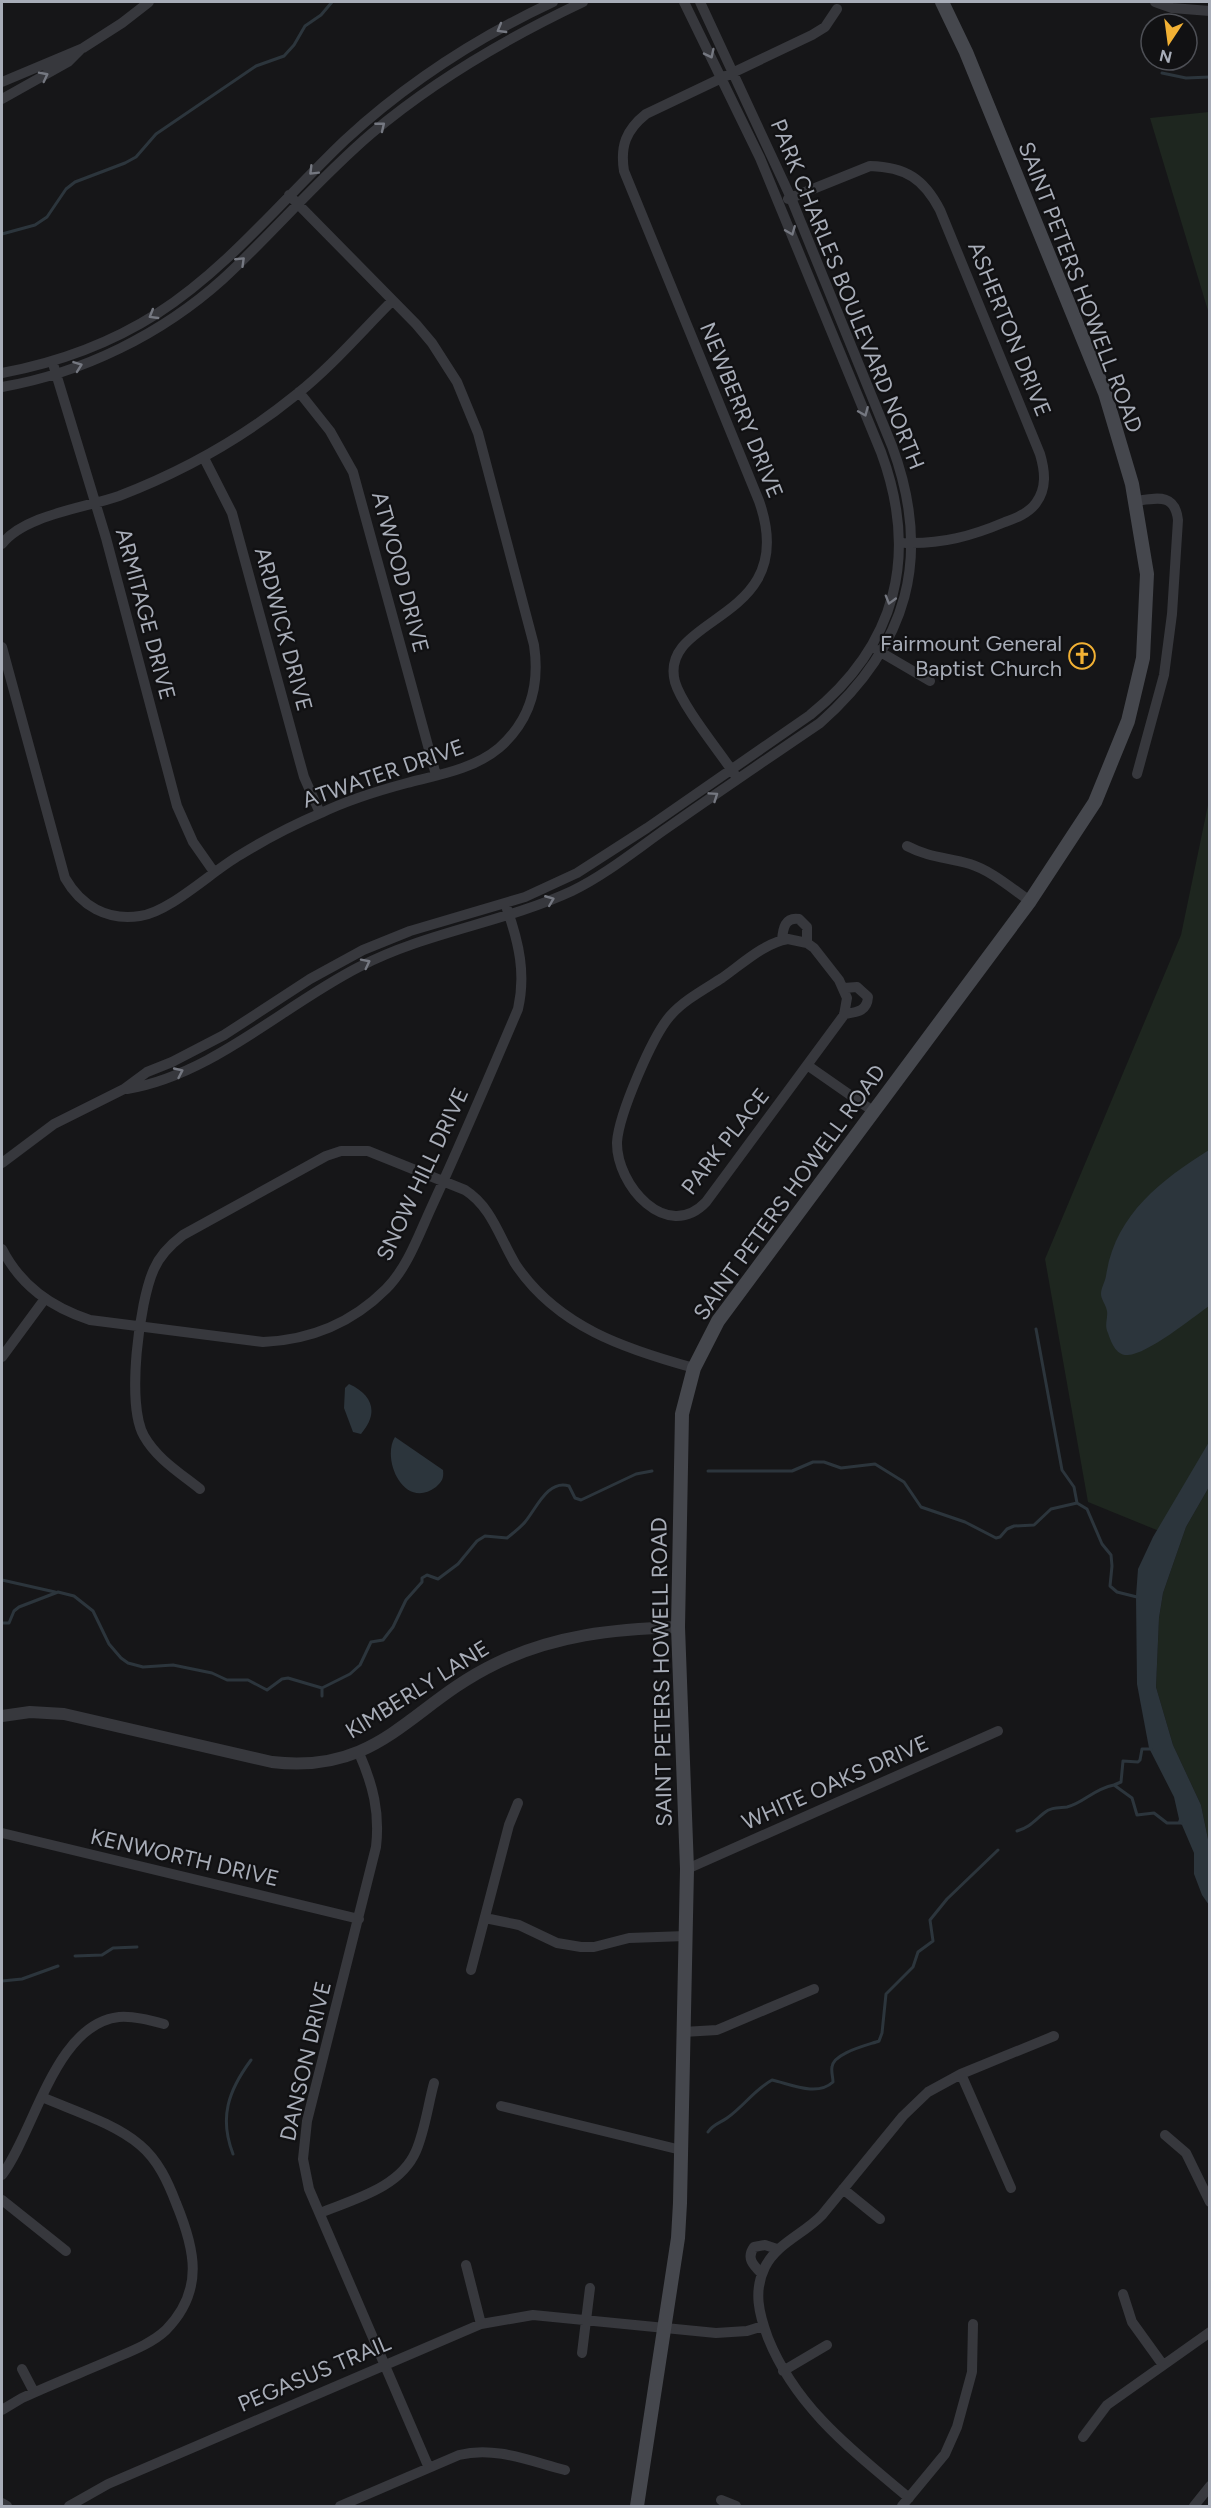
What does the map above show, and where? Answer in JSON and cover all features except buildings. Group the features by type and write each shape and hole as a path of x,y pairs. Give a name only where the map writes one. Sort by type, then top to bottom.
{"main road":[{"name":"SAINT PETERS HOWELL ROAD","path":"637,2506 678,2238 687,1869 678,1627 682,1414 694,1368 718,1321 1030,901 1095,802 1128,721 1143,658 1147,574 1136,501 1105,393 966,52 942,2"}],"street":[{"path":"2,81 82,48 122,23 149,2"},
{"path":"2,373 52,361 115,336 158,313 221,262 346,140 406,89 439,66 521,17 553,2"},
{"path":"2,387 56,374 120,348 163,325 223,279 352,151 408,104 457,70 527,29 583,2"},
{"name":"PARK CHARLES BOULEVARD NORTH","path":"124,1089 153,1084 195,1065 244,1038 342,976 406,945 548,902 599,876 820,723 868,675 890,604 900,543 897,508 887,469 760,158 684,2"},
{"name":"PARK CHARLES BOULEVARD NORTH","path":"2,1163 54,1124 124,1089 147,1072 172,1062 232,1031 335,964 410,931 505,903 552,886 595,863 825,702 876,650 902,604 910,564 912,543 910,508 900,467 791,198 699,2"},
{"path":"1155,2 1172,8 1209,10"},
{"name":"NEWBERRY DRIVE","path":"738,780 682,698 675,683 674,671 681,648 689,638 739,603 757,581 766,554 767,528 759,501 624,171 622,152 628,131 646,114 812,35 825,27 837,9"},
{"path":"521,17 527,29"},
{"path":"2,99 68,62 82,48"},
{"name":"ASHERTON DRIVE","path":"779,203 870,166 882,166 908,173 927,187 940,210 1040,454 1044,467 1044,484 1036,503 1028,512 974,535 944,542 900,543"},
{"name":"ATWATER DRIVE","path":"2,648 65,878 82,902 108,915 141,916 156,912 239,855 321,813 379,791 464,768 497,750 512,736 531,703 536,684 537,664 478,433 469,409 457,382 432,343 289,195"},
{"path":"182,295 190,305"},
{"path":"2,544 16,530 30,524 95,504 204,458 252,427 299,392 393,301"},
{"name":"ARMITAGE DRIVE","path":"52,361 95,504 177,806 194,842 214,872"},
{"name":"ATWOOD DRIVE","path":"299,392 330,431 353,472 436,775"},
{"name":"ARDWICK DRIVE","path":"204,458 232,513 304,777 321,813"},
{"path":"1136,501 1157,498 1169,501 1177,509 1178,520 1172,614 1164,675 1137,774"},
{"path":"876,650 930,681"},
{"path":"907,846 931,857 972,865 988,872 1030,901"},
{"name":"SNOW HILL DRIVE","path":"2,1249 19,1276 44,1300 73,1315 90,1320 263,1342 300,1338 334,1326 353,1316 387,1288 403,1267 444,1181 518,1010 523,989 523,969 505,903"},
{"name":"PARK PLACE","path":"795,919 800,919 807,927 807,943 814,948 844,988 856,987 868,997 867,1005 864,1009 844,1014 698,1210 681,1217 662,1213 644,1201 627,1180 618,1149 622,1117 663,1025 679,1007 770,944 782,940 783,927 795,919"},
{"path":"782,940 789,939 807,943"},
{"path":"335,964 342,976"},
{"path":"844,988 847,998 844,1014"},
{"path":"807,1065 873,1111"},
{"path":"200,1489 160,1457 143,1435 135,1408 141,1328 148,1286 159,1258 170,1245 213,1218 326,1156 341,1151 368,1150 444,1181 476,1197 518,1267 550,1304 568,1318 606,1339 694,1368"},
{"path":"2,1357 44,1300"},
{"name":"KIMBERLY LANE","path":"2,1716 30,1712 64,1714 289,1765 324,1762 359,1753 393,1735 436,1699 465,1680 497,1663 536,1647 599,1631 678,1627"},
{"name":"WHITE OAKS DRIVE","path":"687,1869 998,1731"},
{"name":"DANSON DRIVE","path":"359,1753 376,1798 378,1831 373,1863 303,2142 305,2174 429,2468"},
{"path":"471,1970 509,1825 518,1803"},
{"name":"KENWORTH DRIVE","path":"2,1833 359,1919"},
{"path":"485,1917 519,1925 557,1943 580,1947 594,1947 629,1938 686,1936"},
{"path":"683,2032 717,2030 814,1989"},
{"path":"2,2175 15,2155 42,2097 69,2051 86,2032 95,2025 117,2017 130,2017 164,2024"},
{"path":"973,2324 972,2372 957,2427 945,2454 906,2502 805,2403 783,2371 763,2326 757,2298 762,2274 777,2249 814,2223 910,2107 940,2084 1054,2036"},
{"path":"961,2074 1011,2188"},
{"path":"320,2213 377,2189 398,2177 416,2151 434,2083"},
{"path":"2,2410 34,2392 157,2337 166,2330 181,2309 187,2298 194,2271 194,2255 186,2227 162,2172 147,2151 127,2136 42,2097"},
{"path":"501,2106 681,2150"},
{"path":"1165,2135 1186,2153 1209,2202"},
{"path":"843,2189 880,2219"},
{"path":"2,2200 66,2251"},
{"path":"762,2274 753,2266 750,2253 754,2247 759,2245 773,2246 777,2249"},
{"path":"466,2265 482,2324"},
{"path":"582,2353 590,2288"},
{"path":"1123,2294 1132,2322 1163,2365"},
{"name":"PEGASUS TRAIL","path":"69,2506 108,2484 482,2324 533,2315 733,2333 763,2326"},
{"path":"1083,2437 1107,2405 1209,2332"},
{"path":"783,2371 826,2345"},
{"path":"22,2369 34,2392"},
{"path":"340,2506 459,2455 483,2451 565,2470"},
{"path":"1194,2506 1209,2486"},
{"path":"721,2500 736,2506"},
{"path":"2,2503 7,2506"}],"shaded area":[{"path":"1210,112 1209,314 1150,118"},
{"path":"1209,786 1209,1471 1164,1533 1088,1502 1045,1259 1181,935 1208,805"},
{"path":"1209,1150 1209,1306 1147,1349 1124,1355 1112,1344 1106,1325 1107,1311 1101,1294 1111,1254 1119,1235 1142,1202 1157,1187"},
{"path":"349,1384 364,1394 371,1405 370,1419 361,1434 353,1432 344,1408 345,1388"},
{"path":"395,1437 443,1470 442,1480 436,1487 424,1493 405,1488 393,1469 391,1446"},
{"path":"1209,1442 1209,1487 1186,1527 1163,1593 1159,1618 1156,1687 1173,1745 1201,1805 1209,1844 1209,1905 1202,1895 1194,1874 1194,1853 1182,1825 1178,1822 1174,1797 1149,1748 1137,1684 1136,1596 1138,1569 1153,1537"},
{"path":"1209,1487 1209,1844 1201,1805 1173,1745 1156,1687 1159,1618 1163,1593 1186,1527"}],"waterway":[{"path":"2,234 35,225 47,217 66,189 75,182 136,157 156,134 256,66 284,56 294,45 305,26 321,15 332,2"},
{"path":"1162,73 1186,78 1210,77"},
{"path":"1036,1329 1062,1470 1074,1487 1077,1503"},
{"path":"708,1471 792,1471 813,1462 824,1462 841,1468 875,1464 904,1482 921,1507 965,1522 996,1538 1014,1526 1034,1525 1051,1509 1077,1503 1087,1509 1102,1544 1111,1555 1110,1586 1117,1592 1137,1597"},
{"path":"2,1623 9,1623 14,1611 19,1607 58,1592 74,1596 93,1611 109,1644 128,1663 143,1667 173,1665 212,1673 227,1680 248,1680 267,1690 282,1679 288,1678 322,1688 350,1674 360,1665 371,1642 383,1640 393,1627 406,1600 422,1582 422,1578 427,1575 438,1579 458,1564 477,1541 485,1536 507,1538 523,1524 543,1496 555,1487 569,1486 575,1498 581,1500 636,1474 652,1471"},
{"path":"2,1580 55,1592"},
{"path":"322,1688 322,1696"},
{"path":"1114,1785 1121,1782 1123,1761 1138,1762 1142,1749 1151,1749"},
{"path":"1017,1831 1029,1826 1049,1810 1073,1805 1114,1785 1132,1798 1137,1815 1154,1813 1167,1823 1181,1823"},
{"path":"708,2132 772,2080 803,2088 819,2089 833,2082 832,2067 838,2058 852,2050 879,2041 886,1994 913,1967 918,1952 933,1941 930,1920 947,1899 998,1850"},
{"path":"75,1956 102,1955 113,1948 137,1947"},
{"path":"2,1981 22,1979 58,1966"},
{"path":"233,2154 227,2128 228,2105 243,2071 251,2060"}],"place":[{"name":"Fairmount General Baptist Church","path":"1082,656"}]}
